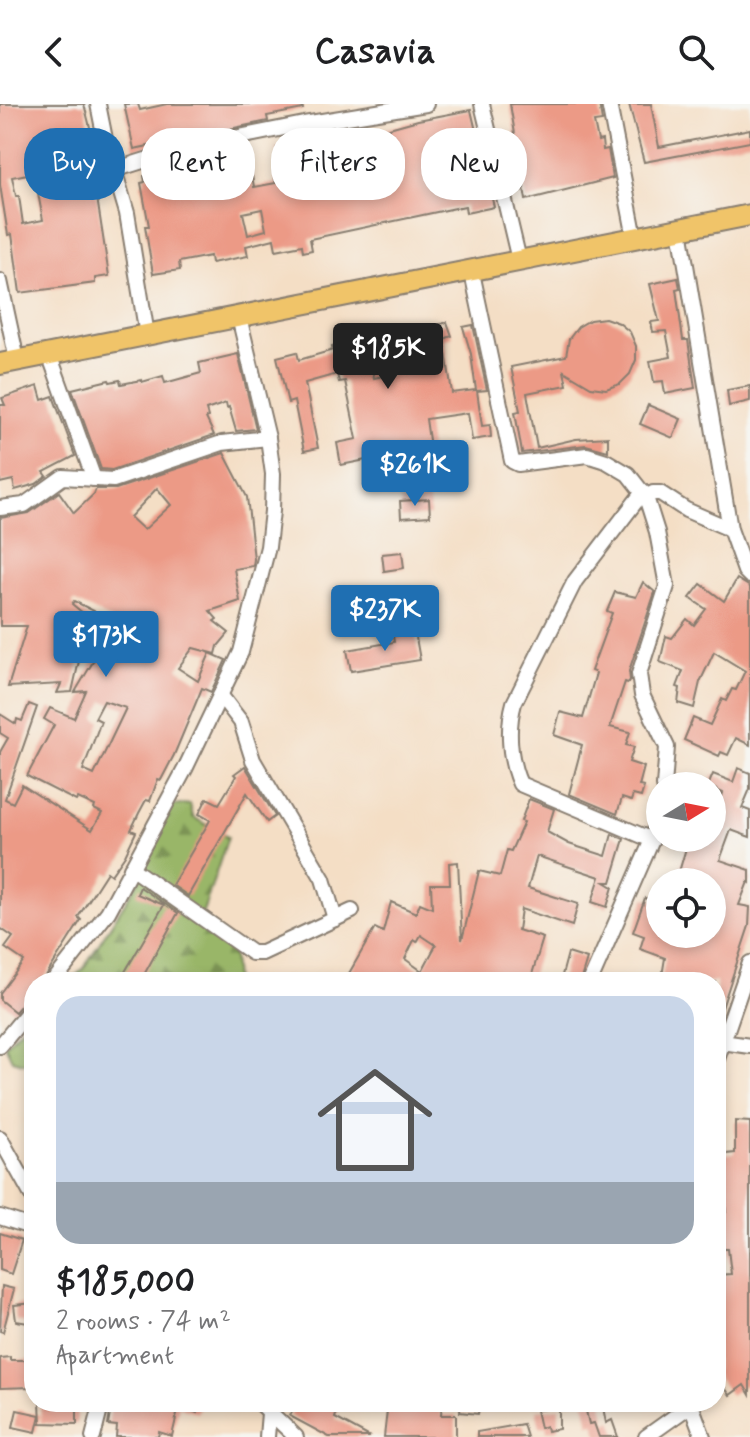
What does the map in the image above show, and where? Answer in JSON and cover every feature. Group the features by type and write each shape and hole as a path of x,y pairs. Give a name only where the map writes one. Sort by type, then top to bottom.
{"highway":[{"path":"9,362 750,215"}],"street":[{"path":"98,104 104,128"},
{"path":"125,167 184,148 426,104"},
{"path":"482,104 519,260"},
{"path":"609,104 635,238"},
{"path":"123,200 147,335"},
{"path":"680,229 730,529 745,571 750,576"},
{"path":"471,268 512,461 518,464 587,455 606,461 628,474 644,495 657,532 667,586 639,674 642,695 667,747 665,772"},
{"path":"0,281 9,362"},
{"path":"61,972 108,912 185,769 241,652 268,547 273,474 268,438 239,317"},
{"path":"49,354 94,479"},
{"path":"0,508 24,505 63,477 113,480 222,443 268,438"},
{"path":"646,837 520,784 510,734 514,703 575,581 644,495 660,493 686,510 730,529"},
{"path":"221,696 241,722 260,774 323,879 335,919"},
{"path":"594,972 647,852"},
{"path":"131,868 252,953 262,953 352,911"},
{"path":"726,1031 750,963"},
{"path":"0,1046 24,1017"},
{"path":"726,1043 750,1046"},
{"path":"0,1138 24,1181"},
{"path":"0,1217 24,1225"},
{"path":"93,1437 99,1412"},
{"path":"264,1412 267,1437"},
{"path":"269,1412 296,1437"},
{"path":"646,1437 680,1412"},
{"path":"694,1412 703,1437"}],"green space":[{"path":"190,804 193,817 228,837 202,915 210,933 227,941 233,955 234,972 80,972 138,882 170,806"},
{"path":"24,1025 24,1063 12,1060 5,1045"}],"building":[{"path":"0,104 84,104 90,128 24,128 24,175 12,177 16,196 19,196 23,224 43,220 39,200 97,200 109,276 95,278 95,283 20,293 12,234 8,235 0,185"},
{"path":"124,104 138,104 140,110 167,104 302,104 303,109 267,116 268,121 234,128 141,128 141,148 134,149"},
{"path":"510,104 599,104 602,121 594,122 598,141 602,140 603,150 608,149 613,178 527,200 527,128 514,128"},
{"path":"629,104 651,104 659,147 750,129 750,142 644,162"},
{"path":"471,110 475,128 421,128 421,200 492,200 494,207 466,213 465,206 310,239 312,250 303,252 302,245 276,250 274,239 246,246 248,256 211,263 210,256 179,262 180,270 153,274 144,200 255,200 255,187 271,184 271,200 405,200 405,128 389,128","holes":["262,209 266,230 248,235 243,213"]},
{"path":"678,278 680,288 676,289 683,340 688,340 695,388 665,394 663,381 654,382 650,361 671,357 666,331 653,332 651,322 659,321 650,284"},
{"path":"605,318 619,323 630,332 636,346 636,360 630,374 620,384 606,389 591,387 564,371 567,385 527,393 537,448 576,439 608,437 608,451 586,445 522,453 515,412 520,411 511,367 566,356 569,339 578,327 590,320"},
{"path":"447,322 452,336 444,339 452,393 476,390 463,327 473,325 487,390 477,391 482,426 490,425 491,437 472,440 468,413 426,419 430,447 341,465 337,443 357,439 345,381 339,382 337,374 305,383 318,448 304,451 294,401 288,403 277,357 297,352 299,360 333,350 332,346 408,332 409,335","holes":["398,350 402,372 374,378 369,357"]},
{"path":"238,354 256,429 236,431 226,403 206,410 206,418 214,435 112,470 101,469 72,389 109,380 120,380 121,384 163,376 165,383 201,373 199,363"},
{"path":"38,386 42,400 53,396 75,456 44,472 47,476 36,484 15,490 13,480 0,483 0,405 5,405 2,398"},
{"path":"750,386 750,401 729,406 727,390"},
{"path":"648,405 681,419 673,438 640,424"},
{"path":"224,453 247,497 253,566 234,569 240,601 210,611 217,619 214,621 229,633 218,646 216,654 193,648 178,668 198,681 210,653 226,660 211,692 202,688 174,755 131,830 136,832 125,855 111,875 107,872 48,972 24,972 24,1001 15,1012 0,1000 0,993 24,961 5,948 13,937 0,928 0,752 8,738 0,733 0,714 16,724 17,719 22,721 29,704 37,707 5,799 13,803 22,785 92,830 102,813 94,809 95,806 78,798 76,801 27,776 54,725 44,719 50,708 74,718 86,691 75,692 109,635 133,655 146,637 74,601 72,604 101,628 88,627 85,637 70,633 69,638 62,637 60,656 79,661 72,692 57,693 61,684 8,687 27,626 0,626 0,518 29,513 59,492 74,513 96,489 116,489","holes":["157,488 171,505 144,530 130,517","104,701 126,708 94,775 83,770 101,721 95,718"]},
{"path":"429,499 430,516 401,518 400,501"},
{"path":"402,552 404,568 384,571 382,554"},
{"path":"737,579 750,587 750,745 736,738 728,755 721,752 719,756 684,740 693,718 710,725 722,699 726,701 732,689 736,690 745,671 714,652 700,682 694,708 678,703 680,688 677,687 683,671 660,662 666,636 672,638 687,619 694,625 706,609 690,598 701,584 724,601"},
{"path":"643,582 655,592 629,671 630,680 625,682 610,727 630,732 626,745 634,747 629,762 644,767 639,786 644,787 641,797 633,795 631,801 622,798 617,814 569,794 582,745 554,735 560,712 583,718 596,673 591,671 612,613 607,611 615,592 636,597"},
{"path":"367,606 371,625 342,631 339,611"},
{"path":"415,632 420,660 351,671 347,650 394,642 393,636"},
{"path":"245,766 275,816 267,822 247,793 188,896 172,885 210,820 199,814 207,798 219,804 236,776 234,774"},
{"path":"738,768 750,773 750,789 742,808 750,811 750,837 731,830 726,844 726,779 733,782"},
{"path":"529,799 554,809 547,832 569,844 606,856 612,834 624,839 611,882 605,882 613,887 607,907 592,902 600,877 537,856 528,888 578,904 572,926 521,909 518,930 543,938 533,972 350,972 375,928 383,932 391,902 416,913 420,903 432,908 431,884 450,884 449,863 458,862 462,940 479,871 500,876 507,850 511,851 524,822 521,821","holes":["421,935 436,945 422,971 405,959 414,940 417,942"]},
{"path":"685,852 723,852 720,860 750,870 750,883 739,905 750,907 749,926 726,996 726,972 663,972 665,958 640,949 644,936 633,932 645,898 646,948 726,948 726,868 680,868"},
{"path":"140,887 178,913 146,972 125,972 164,905 137,894"},
{"path":"568,953 587,959 583,972 563,972"},
{"path":"735,1121 750,1122 750,1395 744,1385 730,1395 726,1389 726,1274 731,1274 726,1249 726,1154 735,1153"},
{"path":"0,1233 22,1240 11,1274 0,1270"},
{"path":"2,1286 14,1289 3,1332 0,1331"},
{"path":"24,1304 24,1322 16,1321 14,1305"},
{"path":"0,1358 24,1360 24,1387 0,1388"},
{"path":"17,1410 40,1415 36,1432 13,1427"},
{"path":"40,1412 77,1412 77,1424 41,1423"},
{"path":"110,1412 178,1412 172,1436 159,1432 158,1437 116,1437 117,1426 108,1425"},
{"path":"292,1412 337,1412 335,1418 370,1437 329,1437 290,1416"},
{"path":"387,1412 456,1415 456,1437 384,1437"},
{"path":"536,1412 559,1412 559,1429 547,1431 546,1426 540,1428"},
{"path":"586,1412 604,1412 606,1423 612,1420 618,1437 599,1437 594,1423 589,1424"},
{"path":"523,1424 527,1437 477,1437 477,1432"}]}
